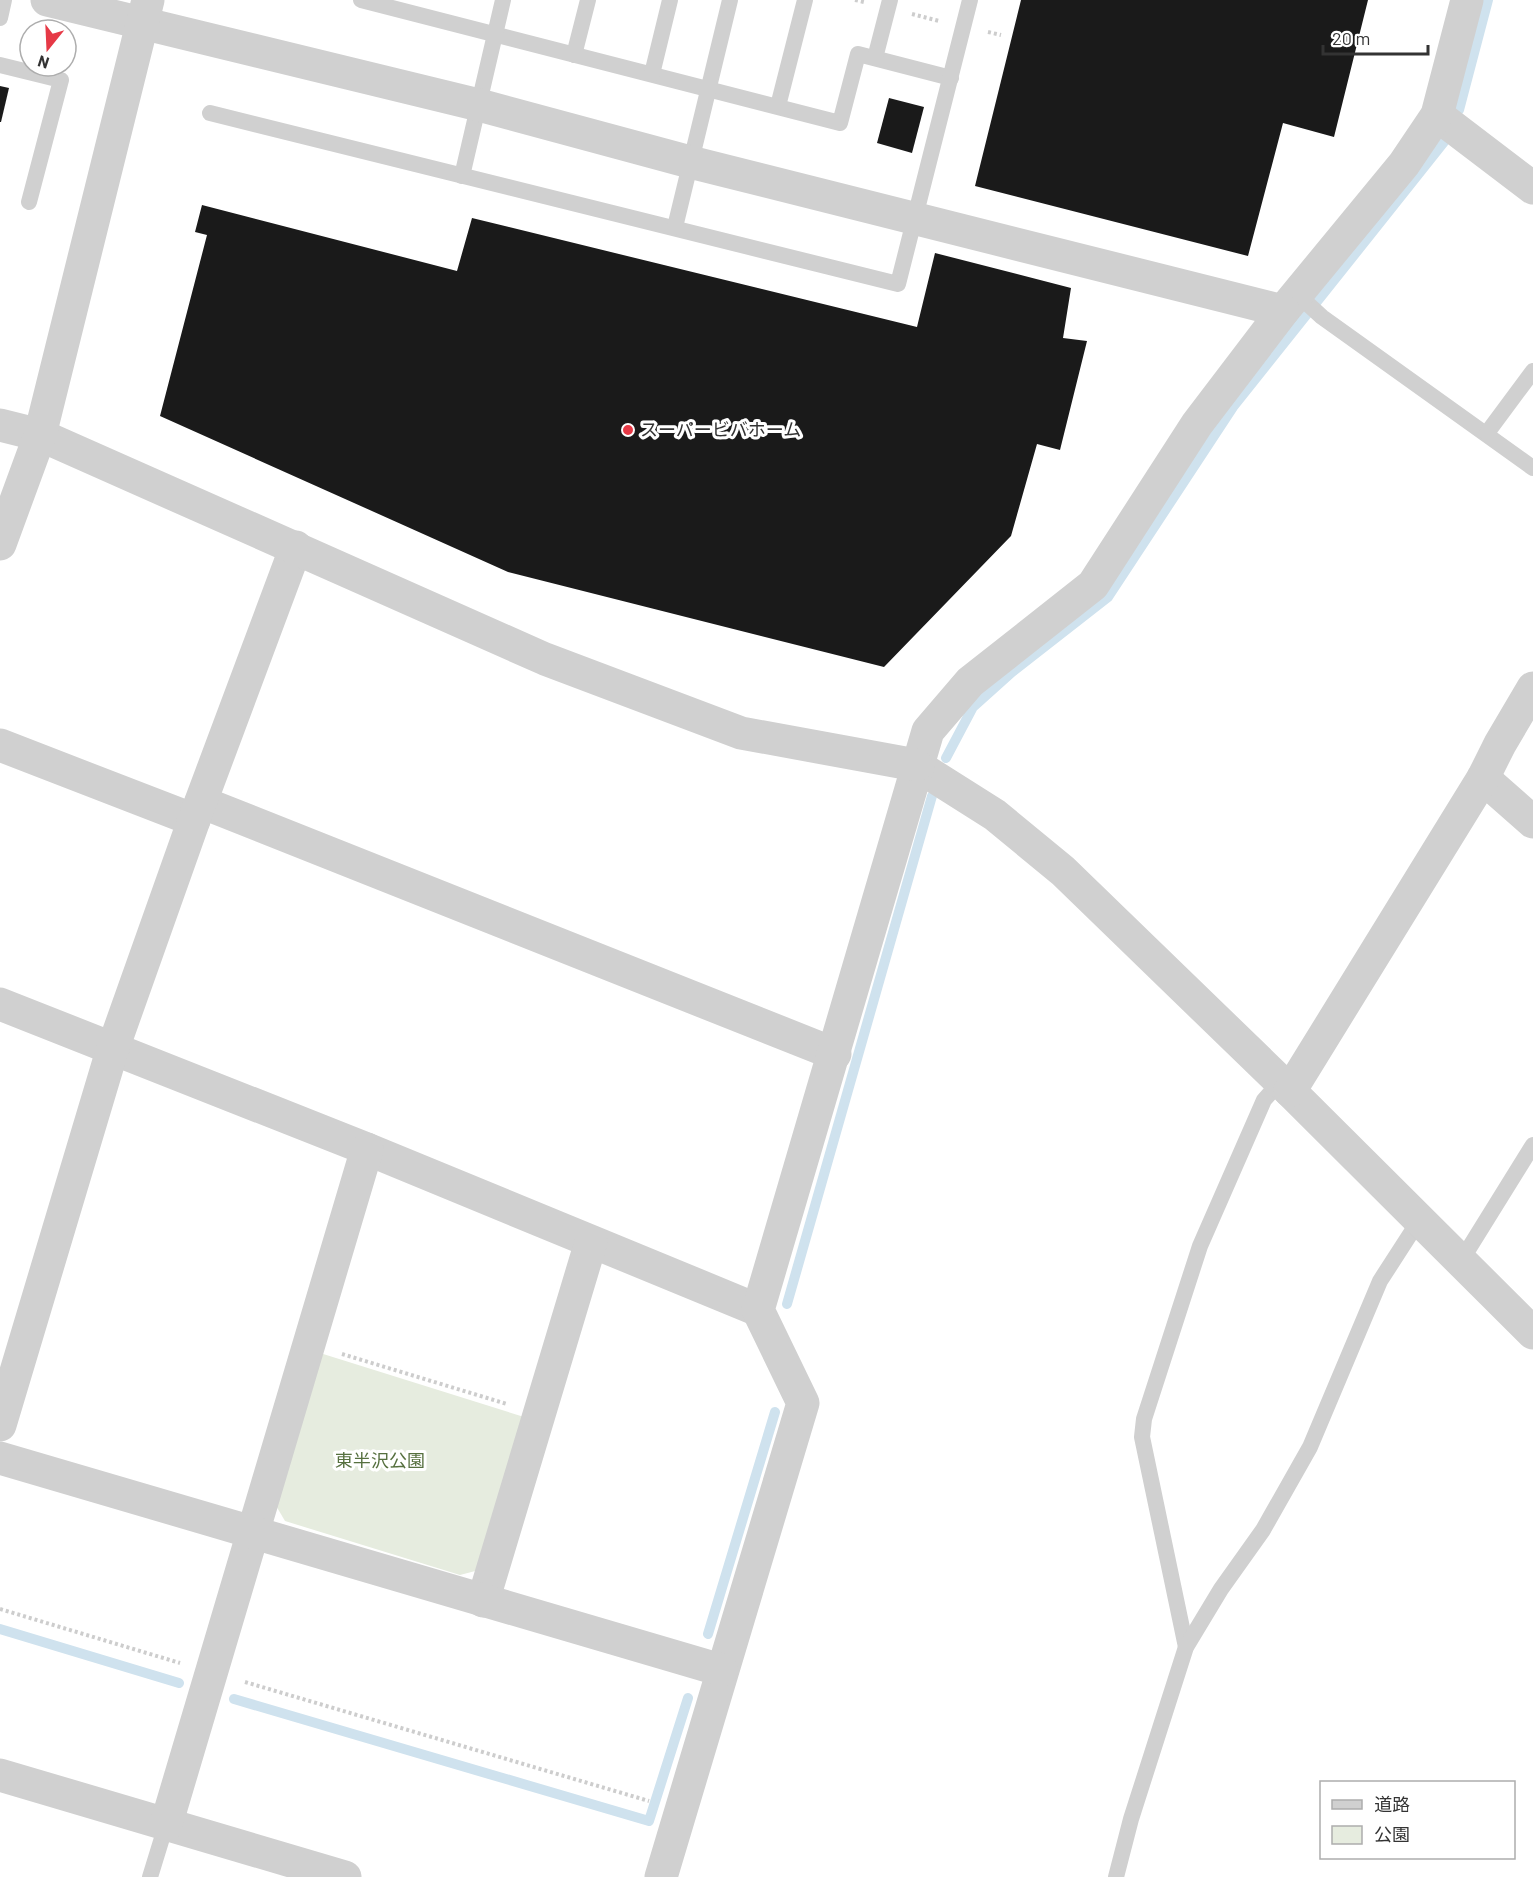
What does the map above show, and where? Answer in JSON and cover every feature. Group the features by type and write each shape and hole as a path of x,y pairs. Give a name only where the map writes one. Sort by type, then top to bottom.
{"street":[{"path":"47,0 145,12 690,162 915,217 1293,300"},
{"path":"661,1877 802,1403 759,1310 835,1054 916,765 928,731 969,682 1093,585 1197,424 1293,300 1404,164 1437,115 1467,0"},
{"path":"0,544 40,435 145,12"},
{"path":"1437,115 1533,188"},
{"path":"0,425 40,435 545,659 741,733 916,765 995,815 1063,871 1286,1086 1533,1333"},
{"path":"0,1425 112,1051 197,811 296,547"},
{"path":"1286,1086 1483,778 1533,688"},
{"path":"0,745 197,811 835,1054"},
{"path":"1483,778 1533,822"},
{"path":"0,1004 112,1051 367,1149 759,1310"},
{"path":"166,1825 367,1149"},
{"path":"483,1601 591,1242"},
{"path":"0,1458 721,1670"},
{"path":"0,1775 345,1877"}],"lane":[{"path":"0,18 4,0"},
{"path":"361,0 418,7 495,34 840,123 858,54 951,78"},
{"path":"462,176 503,0"},
{"path":"574,55 588,0"},
{"path":"652,74 670,0"},
{"path":"675,227 730,0"},
{"path":"778,106 805,0"},
{"path":"210,113 898,284 970,0"},
{"path":"875,58 889,4"},
{"path":"0,65 61,80 29,202"},
{"path":"1293,300 1322,316 1533,468"},
{"path":"1487,433 1533,371"},
{"path":"1186,1647 1142,1437 1144,1419 1200,1246 1264,1100 1286,1086"},
{"path":"1461,1261 1533,1145"},
{"path":"1116,1877 1131,1819 1186,1647 1221,1589 1263,1530 1311,1447 1380,1281 1420,1219"},
{"path":"150,1877 166,1825"}],"path":[{"path":"855,0 889,4 1001,36"},
{"path":"310,1344 540,1414"},
{"path":"0,1609 646,1800"}],"green space":[{"name":"東半沢公園","path":"320,1353 524,1417 479,1570 460,1575 285,1521 275,1504"}],"building":[{"path":"1021,0 1368,0 1334,137 1283,123 1248,256 975,186"},
{"path":"0,86 9,88 1,122 0,122"},
{"path":"889,98 924,107 912,153 877,143"},
{"name":"スーパービバホーム","path":"202,205 457,271 472,218 917,327 935,253 1071,288 1063,338 1087,341 1060,450 1037,444 1011,536 884,667 508,572 160,416 207,235 195,232"}],"waterway":[{"path":"1459,110 1488,0"},
{"path":"946,758 973,707 1012,672 1108,597 1233,407 1444,142"},
{"path":"787,1304 932,796"},
{"path":"708,1634 775,1412"},
{"path":"0,1629 179,1683"},
{"path":"234,1699 649,1821 688,1698"}],"place":[{"name":"スーパービバホーム","path":"628,430"}]}
